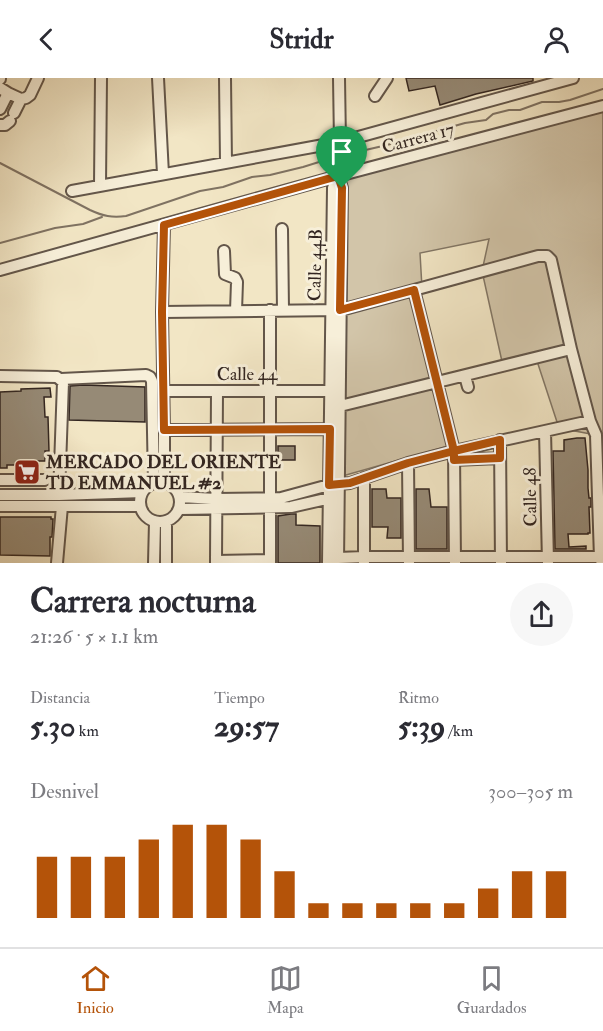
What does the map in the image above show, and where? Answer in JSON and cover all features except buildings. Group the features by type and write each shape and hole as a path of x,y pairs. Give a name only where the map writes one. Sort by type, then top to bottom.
{"street":[{"path":"0,109 4,90 21,99 26,98 30,95 38,78"},
{"path":"100,185 101,78"},
{"path":"158,78 163,174"},
{"path":"225,78 226,163"},
{"path":"375,96 387,78"},
{"name":"Carrera 17","path":"72,191 340,144 557,80 573,78"},
{"path":"338,170 343,79"},
{"path":"8,120 21,99"},
{"name":"Carrera 17","path":"0,270 164,225 338,170 603,106"},
{"name":"Calle 44B","path":"335,561 334,498 339,484 340,406 336,310 337,204 333,188 338,170"},
{"path":"159,483 164,430 162,312 164,225"},
{"path":"282,229 283,310"},
{"path":"224,251 225,274 235,278 237,282 236,311"},
{"path":"162,312 336,310 538,256 547,256 551,260 571,349 591,421 599,434 602,560 335,561"},
{"path":"414,290 454,456 455,560"},
{"path":"217,391 216,562 270,562 270,310"},
{"name":"Calle 44B","path":"336,310 330,391 330,429 339,484"},
{"path":"340,406 571,349"},
{"path":"0,376 57,377 61,379 146,375 152,381 159,483"},
{"path":"465,376 468,387"},
{"path":"61,379 63,382 57,563 67,563"},
{"name":"Calle 44","path":"164,391 330,391"},
{"path":"270,503 364,478 408,463 454,456 500,440 591,421"},
{"path":"164,430 330,429"},
{"name":"Calle 48","path":"545,431 548,560"},
{"path":"500,440 501,560"},
{"path":"454,456 500,458"},
{"path":"408,463 409,560"},
{"path":"364,478 364,560"},
{"path":"0,480 45,480"},
{"path":"159,483 174,488 180,497 180,509 174,517 160,522 144,515 140,506 140,497 145,488 159,483"},
{"path":"180,509 216,504 270,503 291,507 334,498 339,484"},
{"path":"0,506 142,492"},
{"path":"0,495 140,506"},
{"path":"180,497 216,504"},
{"path":"154,563 160,522"},
{"path":"160,522 166,563"}],"shaded area":[{"path":"603,111 603,433 596,435 559,428 536,358 503,366 482,271 489,239 420,253 422,288 417,302 452,445 339,477 338,176"}],"waterway":[{"path":"344,155 465,123 486,120 493,114 520,110 542,102 570,100 603,89"},
{"path":"0,163 90,210 116,217 126,216 200,191 223,187 252,177 303,167 335,157"},
{"path":"0,243 55,228 83,224 102,217"}],"place":[{"name":"MERCADO DEL ORIENTE TD EMMANUEL #2","path":"27,472"}],"route":[{"path":"342,188 338,176 164,225 162,312 164,430 330,429 329,485 350,483 408,463 454,451 454,460 500,458 500,440 454,451 414,290 340,310 342,188"}]}
